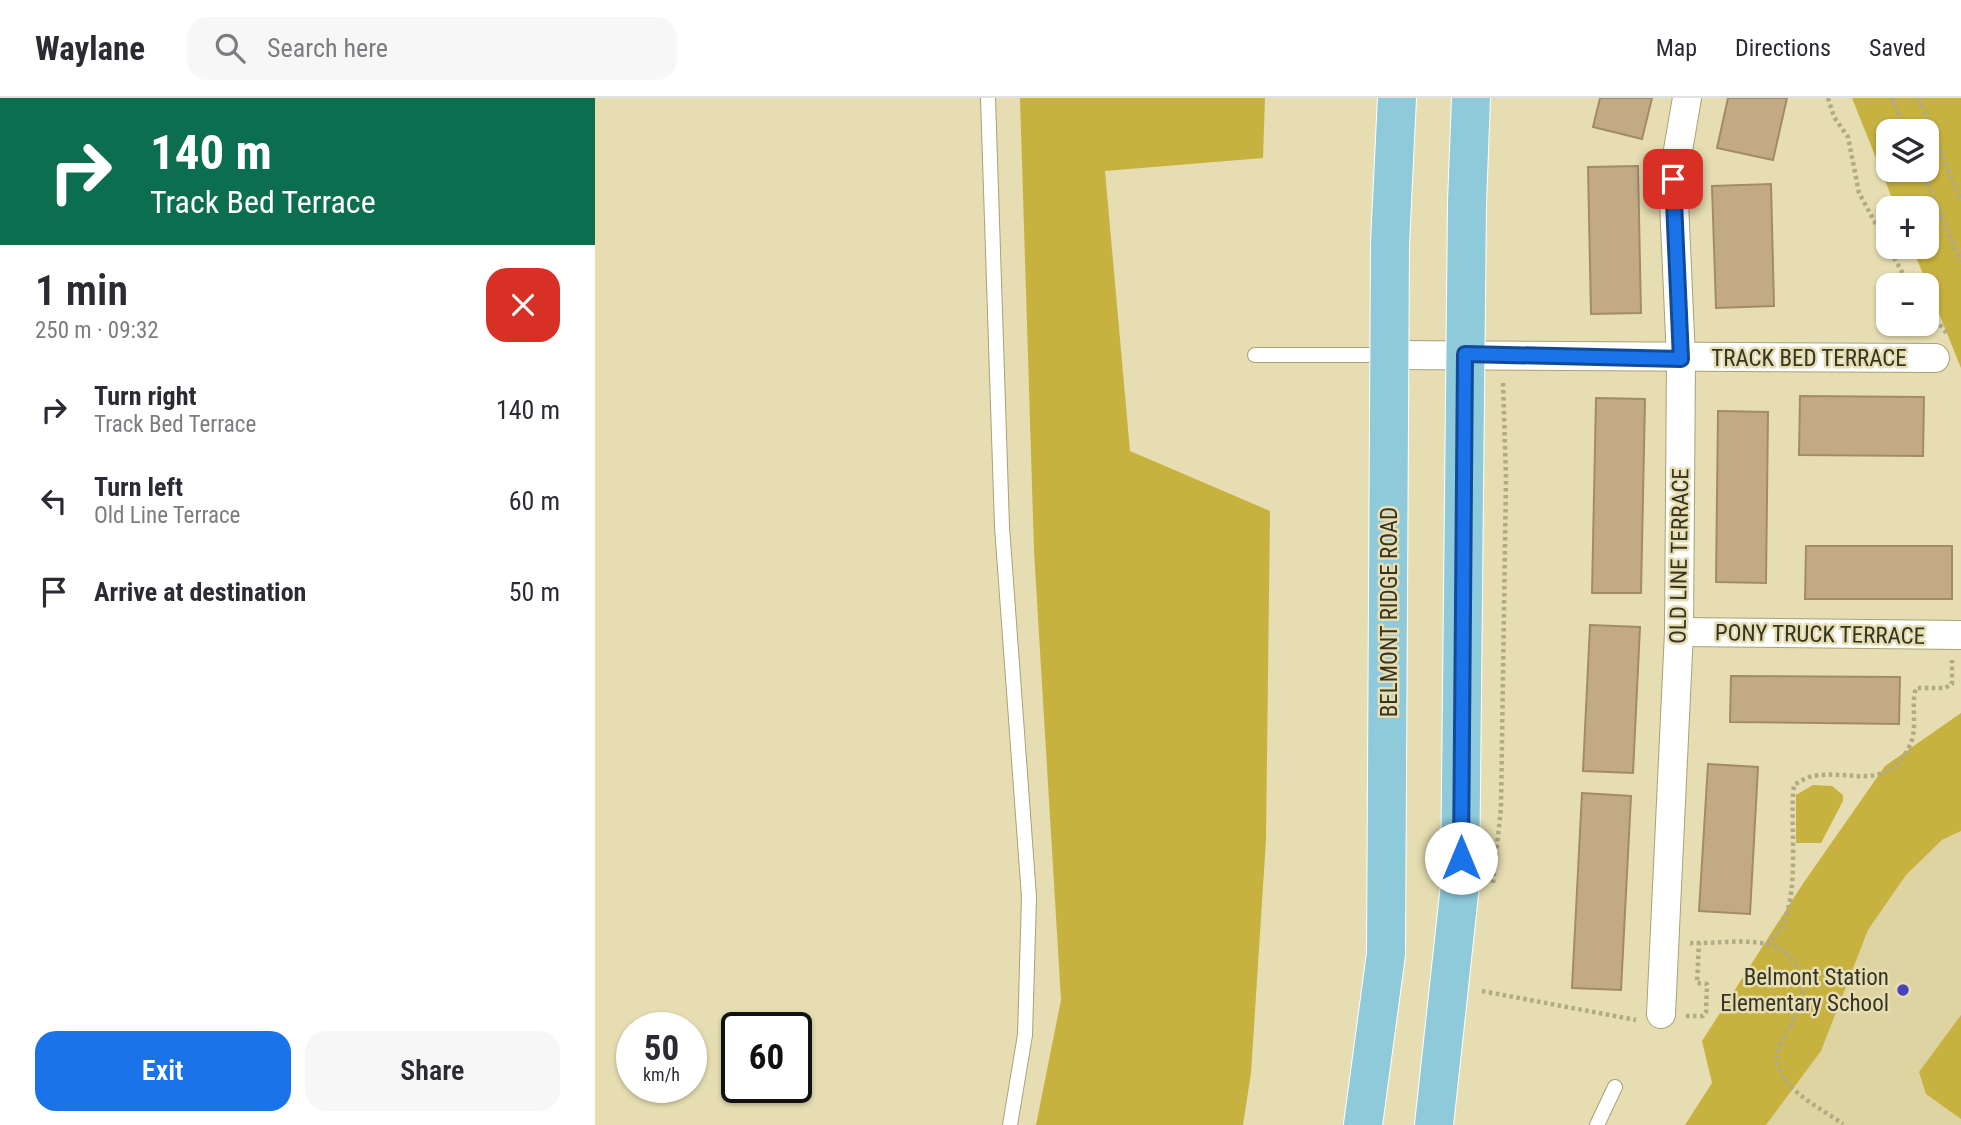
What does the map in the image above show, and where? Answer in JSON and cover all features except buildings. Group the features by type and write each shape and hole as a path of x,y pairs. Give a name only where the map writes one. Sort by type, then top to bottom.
{"main road":[{"name":"BELMONT RIDGE ROAD","path":"1363,1125 1386,954 1390,243 1397,98"},
{"path":"1434,1125 1460,885 1465,354 1471,98"}],"street":[{"name":"OLD LINE TERRACE","path":"1668,1015 1665,941 1679,632 1681,359 1673,179 1687,98"},
{"name":"TRACK BED TERRACE","path":"1390,355 1681,359 1934,358"},
{"name":"PONY TRUCK TERRACE","path":"1679,632 1961,635"}],"lane":[{"path":"988,98 1002,527 1029,898 1025,1035 1010,1125"},
{"path":"1255,355 1390,355"},
{"path":"1597,1125 1615,1087"}],"path":[{"path":"1828,98 1834,117 1848,136 1859,193 1902,273"},
{"path":"1892,98 1901,119"},
{"path":"1919,98 1961,202"},
{"path":"1927,182 1961,262"},
{"path":"1767,944 1777,937 1791,902 1794,785 1812,776 1864,778 1882,774 1897,763 1910,746 1915,727 1916,688 1945,688 1952,684 1952,654 1961,654"},
{"path":"1665,941 1767,944 1785,951 1795,961 1801,982 1801,1004 1776,1054 1782,1076 1843,1124"},
{"path":"1668,1015 1703,1016 1706,1012 1707,984 1697,983 1699,943"},
{"path":"1482,991 1637,1020 1637,1029"}],"shaded area":[{"path":"1020,98 1265,98 1263,158 1105,171 1130,451 1270,511 1266,840 1251,1073 1243,1125 1036,1125 1061,1000 1034,551"},
{"path":"1852,98 1961,98 1961,368 1939,314 1939,273 1923,273 1917,259 1939,259 1939,196 1891,196 1886,182 1939,182 1939,119 1876,119 1876,158"},
{"path":"1961,713 1961,831 1942,840 1906,875 1868,930 1821,1051 1766,1125 1685,1125 1712,1083 1702,1041 1802,885 1885,766"},
{"path":"1813,785 1832,786 1843,795 1843,801 1821,843 1796,843 1796,795"},
{"name":"Belmont Station Elementary School","path":"1961,831 1961,1125 1766,1125 1821,1051 1868,930 1906,875 1942,840"},
{"path":"1961,1015 1961,1119 1926,1094 1919,1072"}],"place":[{"name":"Belmont Station Elementary School","path":"1903,990"}],"route":[{"path":"1461,858 1465,354 1681,359 1673,179"}]}
